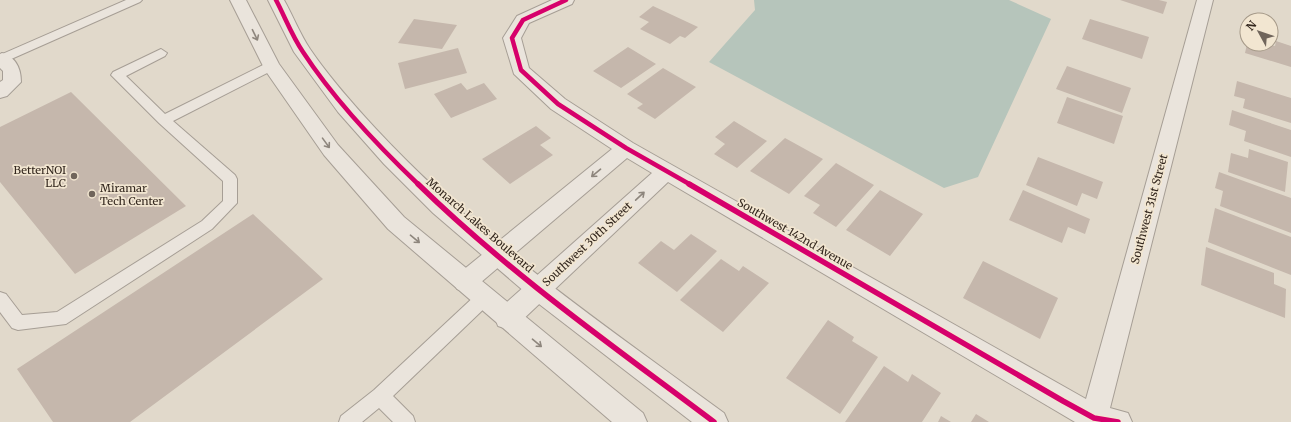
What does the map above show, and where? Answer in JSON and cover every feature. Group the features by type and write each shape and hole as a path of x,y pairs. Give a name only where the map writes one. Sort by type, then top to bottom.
{"street":[{"path":"238,0 271,66 331,150 396,222 507,318 633,422"},
{"name":"Monarch Lakes Boulevard","path":"276,0 303,51 365,131 429,196 539,289 714,422"},
{"name":"Southwest 142nd Avenue","path":"566,0 523,20 512,38 521,70 558,104 626,148 1094,418 1118,422"},
{"name":"Southwest 31st Street","path":"1094,418 1205,0"},
{"path":"0,92 12,82 12,70 1,58"},
{"path":"465,282 626,148"},
{"name":"Southwest 30th Street","path":"507,318 667,171"}],"lane":[{"path":"1,58 136,0"},
{"path":"0,299 18,323 60,319 207,225 230,203 230,179 164,120 117,75 161,53"},
{"path":"164,120 271,66"},
{"path":"348,422 380,396 484,298"},
{"path":"380,396 406,422"}],"shaded area":[{"path":"754,0 1009,0 1051,19 978,177 944,188 709,62 755,10"}],"building":[{"path":"1120,0 1159,0 1167,2 1163,14"},
{"path":"653,6 698,27 685,38 680,36 670,44 640,29 649,22 639,17"},
{"path":"414,19 457,25 442,49 398,43"},
{"path":"1090,19 1149,37 1142,59 1082,39"},
{"path":"1279,42 1291,46 1291,67 1245,53 1279,52"},
{"path":"628,47 656,64 621,88 593,71"},
{"path":"458,48 467,73 405,89 398,63"},
{"path":"1067,66 1131,88 1122,113 1056,89"},
{"path":"663,68 696,87 655,119 637,108 643,104 627,94"},
{"path":"1237,81 1291,98 1291,123 1243,108 1245,99 1234,96"},
{"path":"461,83 467,90 484,83 497,99 451,118 434,94"},
{"name":"Miramar Tech Center","path":"71,92 186,206 75,274 0,182 0,127"},
{"path":"1067,97 1123,116 1114,144 1057,123"},
{"path":"1232,110 1291,130 1291,157 1244,141 1246,131 1229,125"},
{"path":"734,121 767,141 737,168 714,154 725,144 715,137"},
{"path":"536,126 551,138 540,145 553,155 510,184 482,159"},
{"path":"785,138 823,159 789,194 750,171"},
{"path":"1249,149 1288,162 1285,192 1228,172 1231,153 1248,158"},
{"path":"1038,157 1103,182 1097,199 1082,193 1077,206 1026,185"},
{"path":"836,163 874,185 836,227 813,213 820,205 804,196"},
{"path":"1219,172 1291,198 1291,233 1220,206 1223,191 1215,188"},
{"path":"880,190 923,214 890,256 846,230"},
{"path":"1023,190 1090,219 1085,234 1068,227 1062,243 1009,220"},
{"path":"1215,208 1291,237 1291,275 1208,242"},
{"path":"253,214 323,279 130,422 53,422 17,369"},
{"path":"691,234 717,251 677,292 638,263 661,241 674,250"},
{"path":"1206,247 1274,273 1274,284 1286,289 1285,318 1201,285"},
{"path":"721,259 739,271 743,266 769,283 723,332 680,300"},
{"path":"983,261 1058,298 1040,339 963,298"},
{"path":"828,320 854,337 852,341 878,357 840,414 786,378"},
{"path":"884,366 908,382 912,374 941,393 922,422 845,422"},
{"path":"976,414 989,422 971,422"},
{"path":"941,416 951,422 938,422"}],"cycle path":[{"path":"276,0 303,52 345,107 391,159 441,207 494,253 603,339 714,422"},
{"path":"566,0 523,20 512,38 521,70 558,104 626,148 1063,401 1094,418 1118,422"}],"place":[{"name":"BetterNOI LLC","path":"74,176"},
{"name":"Miramar Tech Center","path":"92,194"}]}
